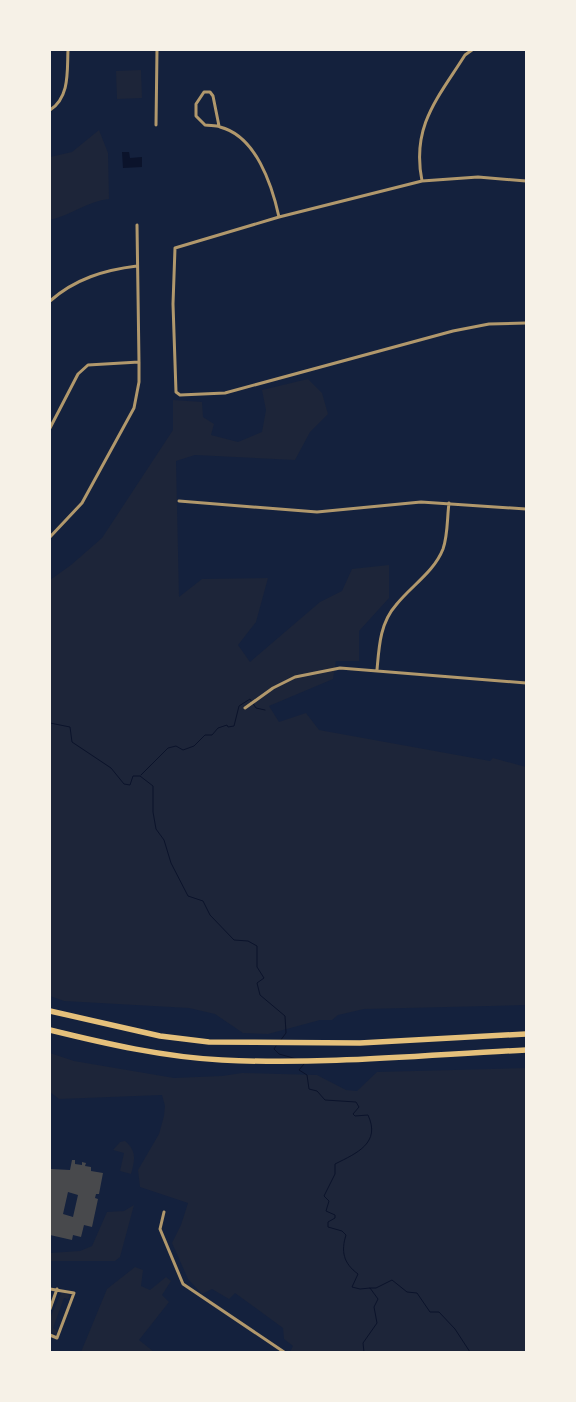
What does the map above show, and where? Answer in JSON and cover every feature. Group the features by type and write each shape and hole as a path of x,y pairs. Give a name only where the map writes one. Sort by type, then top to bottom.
{"highway":[{"path":"50,1011 160,1036 209,1042 360,1043 526,1034"},
{"path":"50,1030 121,1047 221,1060 295,1062 526,1050"}],"street":[{"path":"50,110 59,102 64,93 68,50"},
{"path":"156,125 157,50"},
{"path":"422,181 419,166 419,137 424,123 466,55 472,50"},
{"path":"219,126 213,96 210,92 204,92 196,104 196,116 205,125 219,126 240,138 256,156 270,182 279,217"},
{"path":"526,181 478,177 422,181 279,217 175,248 173,304 176,392 180,395 225,393 453,331 488,324 526,322"},
{"path":"50,537 82,503 134,408 140,382 137,225"},
{"path":"50,302 70,286 108,269 137,266"},
{"path":"50,428 78,374 88,365 139,362"},
{"path":"179,502 317,512 398,503 449,503 526,509"},
{"path":"377,670 380,641 387,618 395,605 436,562 443,549 449,503"},
{"path":"245,708 273,688 295,677 340,668 526,683"},
{"path":"164,1212 160,1228 183,1284 284,1352"},
{"path":"50,1289 74,1293 57,1338 50,1335"},
{"path":"50,1309 57,1289"}],"shaded area":[{"path":"141,70 142,98 117,99 116,71"},
{"path":"99,130 108,153 109,199 94,202 50,220 50,157 72,152"},
{"path":"122,152 129,152 130,158 142,157 142,167 123,168"},
{"path":"308,379 322,393 328,414 310,432 295,460 195,455 176,461 179,597 202,579 268,578 256,622 238,645 250,662 320,602 342,591 352,569 389,565 389,598 359,631 359,661 336,661 333,679 269,706 279,722 306,713 319,730 490,761 493,758 526,767 526,1005 364,1009 338,1015 332,1020 320,1020 268,1034 243,1033 215,1014 189,1008 64,1001 50,996 50,580 71,565 102,538 173,430 173,400 202,402 203,417 214,424 211,435 238,442 262,432 266,410 262,390"},
{"path":"50,1053 74,1061 174,1078 222,1076 242,1073 317,1075 346,1090 357,1091 377,1072 526,1068 526,1352 290,1352 293,1346 284,1339 283,1328 235,1293 229,1299 212,1289 202,1294 188,1279 172,1243 181,1225 188,1203 140,1187 138,1170 159,1134 164,1116 165,1106 162,1095 59,1099 50,1092"},
{"path":"125,1141 132,1148 134,1156 131,1174 120,1171 124,1153 113,1150 120,1142"},
{"path":"134,1205 120,1257 115,1261 50,1261 50,1253 80,1251 92,1246 107,1212 124,1211"},
{"path":"135,1267 143,1270 141,1286 150,1290 166,1277 171,1281 162,1295 169,1302 139,1340 154,1352 81,1352 107,1289"},
{"path":"62,1291 70,1296 68,1299 64,1298 53,1328 57,1331 56,1334 50,1332 50,1318"}],"building":[{"path":"72,1160 75,1160 75,1164 82,1165 82,1162 86,1163 85,1166 91,1167 91,1171 103,1173 99,1194 96,1194 95,1198 98,1199 92,1227 84,1225 81,1237 73,1235 72,1240 50,1235 51,1169 70,1170","holes":["68,1192 78,1195 73,1217 63,1214"]}],"waterway":[{"path":"141,775 168,748 176,746 183,750 194,746 205,735 212,735 218,728 227,725 228,727 234,726 239,706 250,699 256,708 265,710"},
{"path":"50,723 70,727 72,742 111,768 124,784 130,785 133,776 140,776 153,786 153,812 156,829 164,840 171,863 188,896 203,901 210,915 234,940 248,941 257,946 257,967 264,978 257,983 260,995 285,1016 286,1033 280,1041"},
{"path":"276,1046 274,1049 279,1054 300,1060"},
{"path":"304,1064 299,1070 307,1075 309,1089 317,1091 325,1100 356,1102 359,1107 353,1114 355,1116 368,1115 371,1125 371,1133 365,1146 335,1164 335,1174 324,1196 329,1201 326,1211 335,1215 335,1218 328,1222 328,1227 342,1231 346,1235 344,1256 349,1266 358,1274 352,1287 360,1289 370,1288 378,1299 374,1307 377,1323 363,1343 364,1352"},
{"path":"370,1288 376,1288 392,1280 407,1292 417,1293 430,1312 439,1312 455,1329 470,1352"}]}
